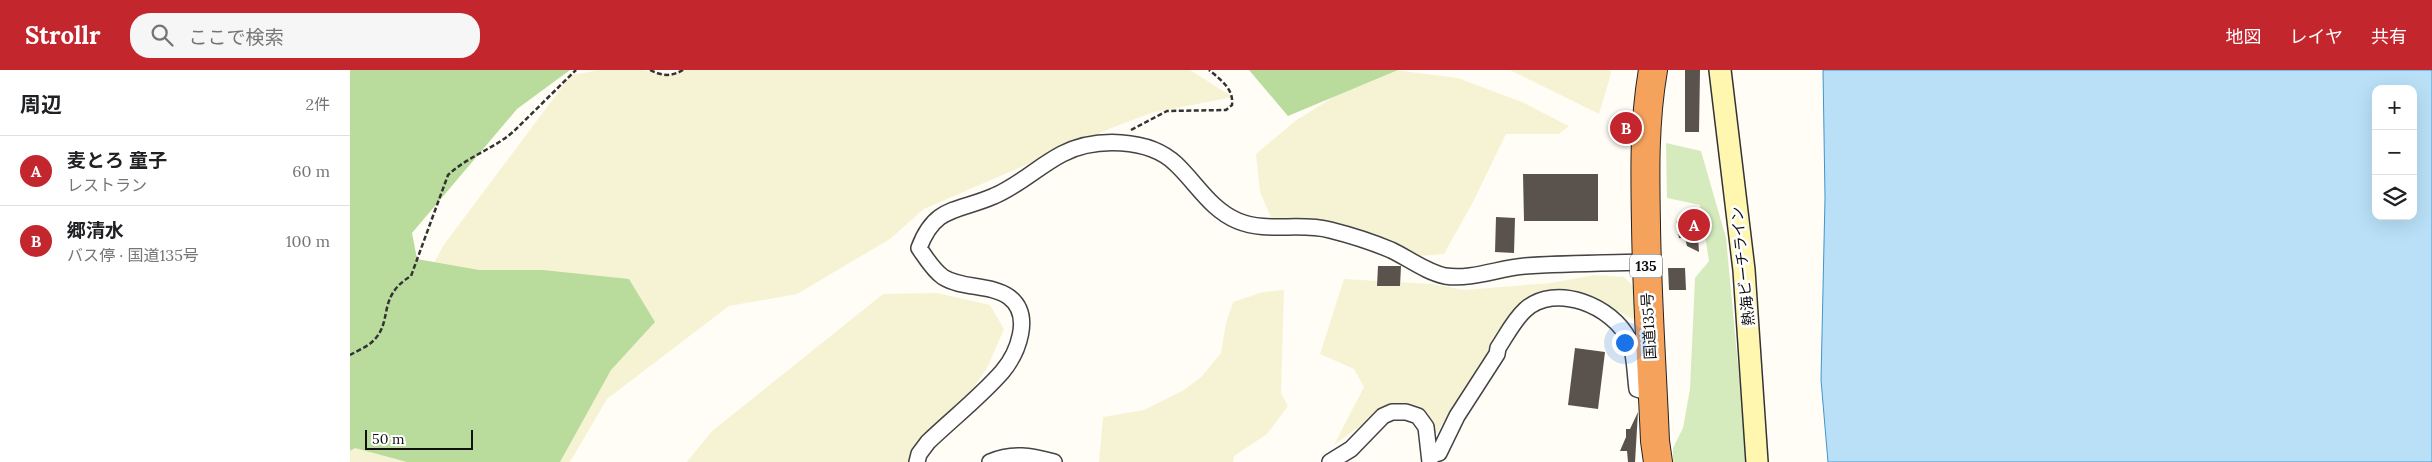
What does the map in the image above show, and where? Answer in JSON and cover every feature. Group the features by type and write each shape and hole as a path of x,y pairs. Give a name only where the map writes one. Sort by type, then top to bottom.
{"highway":[{"name":"国道135号","path":"1653,70 1648,100 1644,164 1646,262 1658,462"}],"street":[{"name":"熱海ビーチライン","path":"1720,70 1744,270 1757,462"},
{"path":"917,462 919,454 928,442 1003,371 1013,356 1020,335 1022,321 1018,306 1008,297 945,278 935,270 919,248 926,231 941,216 964,205 994,196 1064,153 1086,146 1121,143 1148,147 1166,155 1218,210 1238,221 1255,226 1311,227 1330,230 1390,250 1445,276 1463,276 1524,266 1646,262"},
{"path":"1330,462 1350,449 1383,416 1392,412 1406,412 1418,416 1426,427 1430,459 1439,453 1456,416 1498,354 1498,348 1525,310 1544,300 1560,298 1583,301 1602,309 1614,318 1630,341 1637,389 1653,394"},
{"path":"990,462 1004,456 1031,456 1054,462"}],"path":[{"path":"350,355 374,340 383,325 386,306 392,292 399,283 411,276 448,175 460,164 503,140 513,132 576,70"},
{"path":"650,70 662,76 675,75 683,70"},
{"path":"1121,143 1131,130 1168,111 1226,110 1232,105 1233,97 1225,83 1210,70"}],"shaded area":[{"path":"600,70 641,70 675,75 679,70 1190,70 1233,97 1151,113 1109,129 924,209 890,239 797,294 729,306 607,399 570,462 350,462 350,369 386,354 443,246 571,75"},
{"path":"1394,70 1458,78 1522,102 1569,126 1559,134 1506,134 1473,202 1444,254 1420,256 1390,242 1273,222 1260,192 1256,154 1295,121 1343,91"},
{"path":"1510,70 1610,70 1611,74 1599,114"},
{"path":"1595,275 1624,277 1633,286 1635,320 1604,304 1561,294 1509,317 1435,436 1421,408 1399,406 1378,413 1334,445 1364,387 1354,369 1320,354 1344,279 1432,284 1464,290 1550,283"},
{"path":"1284,290 1281,393 1288,406 1267,434 1234,456 1233,462 1099,462 1103,417 1144,410 1184,390 1201,377 1221,353 1226,323 1233,302 1263,292"},
{"path":"937,293 990,305 1004,329 988,366 955,416 912,462 687,462 711,432 883,294"}],"green space":[{"path":"350,70 570,70 517,109 412,233 417,259 479,270 543,270 629,279 655,322 611,370 560,462 407,462 355,448 350,451"},
{"path":"1249,70 1398,70 1288,116"},
{"path":"1666,143 1701,151 1726,238 1747,462 1673,462 1673,448 1683,428 1690,389 1695,278 1709,261 1700,205 1667,198"}],"water":[{"path":"1823,70 2432,70 2432,462 1828,462 1821,380 1825,198"}],"building":[{"path":"1685,70 1700,70 1699,132 1685,132"},
{"path":"1523,174 1598,174 1598,221 1524,221"},
{"path":"1496,217 1515,218 1514,253 1495,252"},
{"path":"1697,220 1699,252 1687,246 1685,238 1679,238 1676,221"},
{"path":"1378,266 1401,266 1400,286 1377,286"},
{"path":"1668,268 1685,268 1686,290 1669,290"},
{"path":"1575,348 1605,352 1598,409 1568,405"},
{"path":"1638,412 1635,462 1628,462 1627,451 1620,451 1626,437 1626,429 1630,429"}],"place":[{"name":"郷清水","path":"1626,128"},
{"name":"麦とろ 童子","path":"1694,225"}]}
